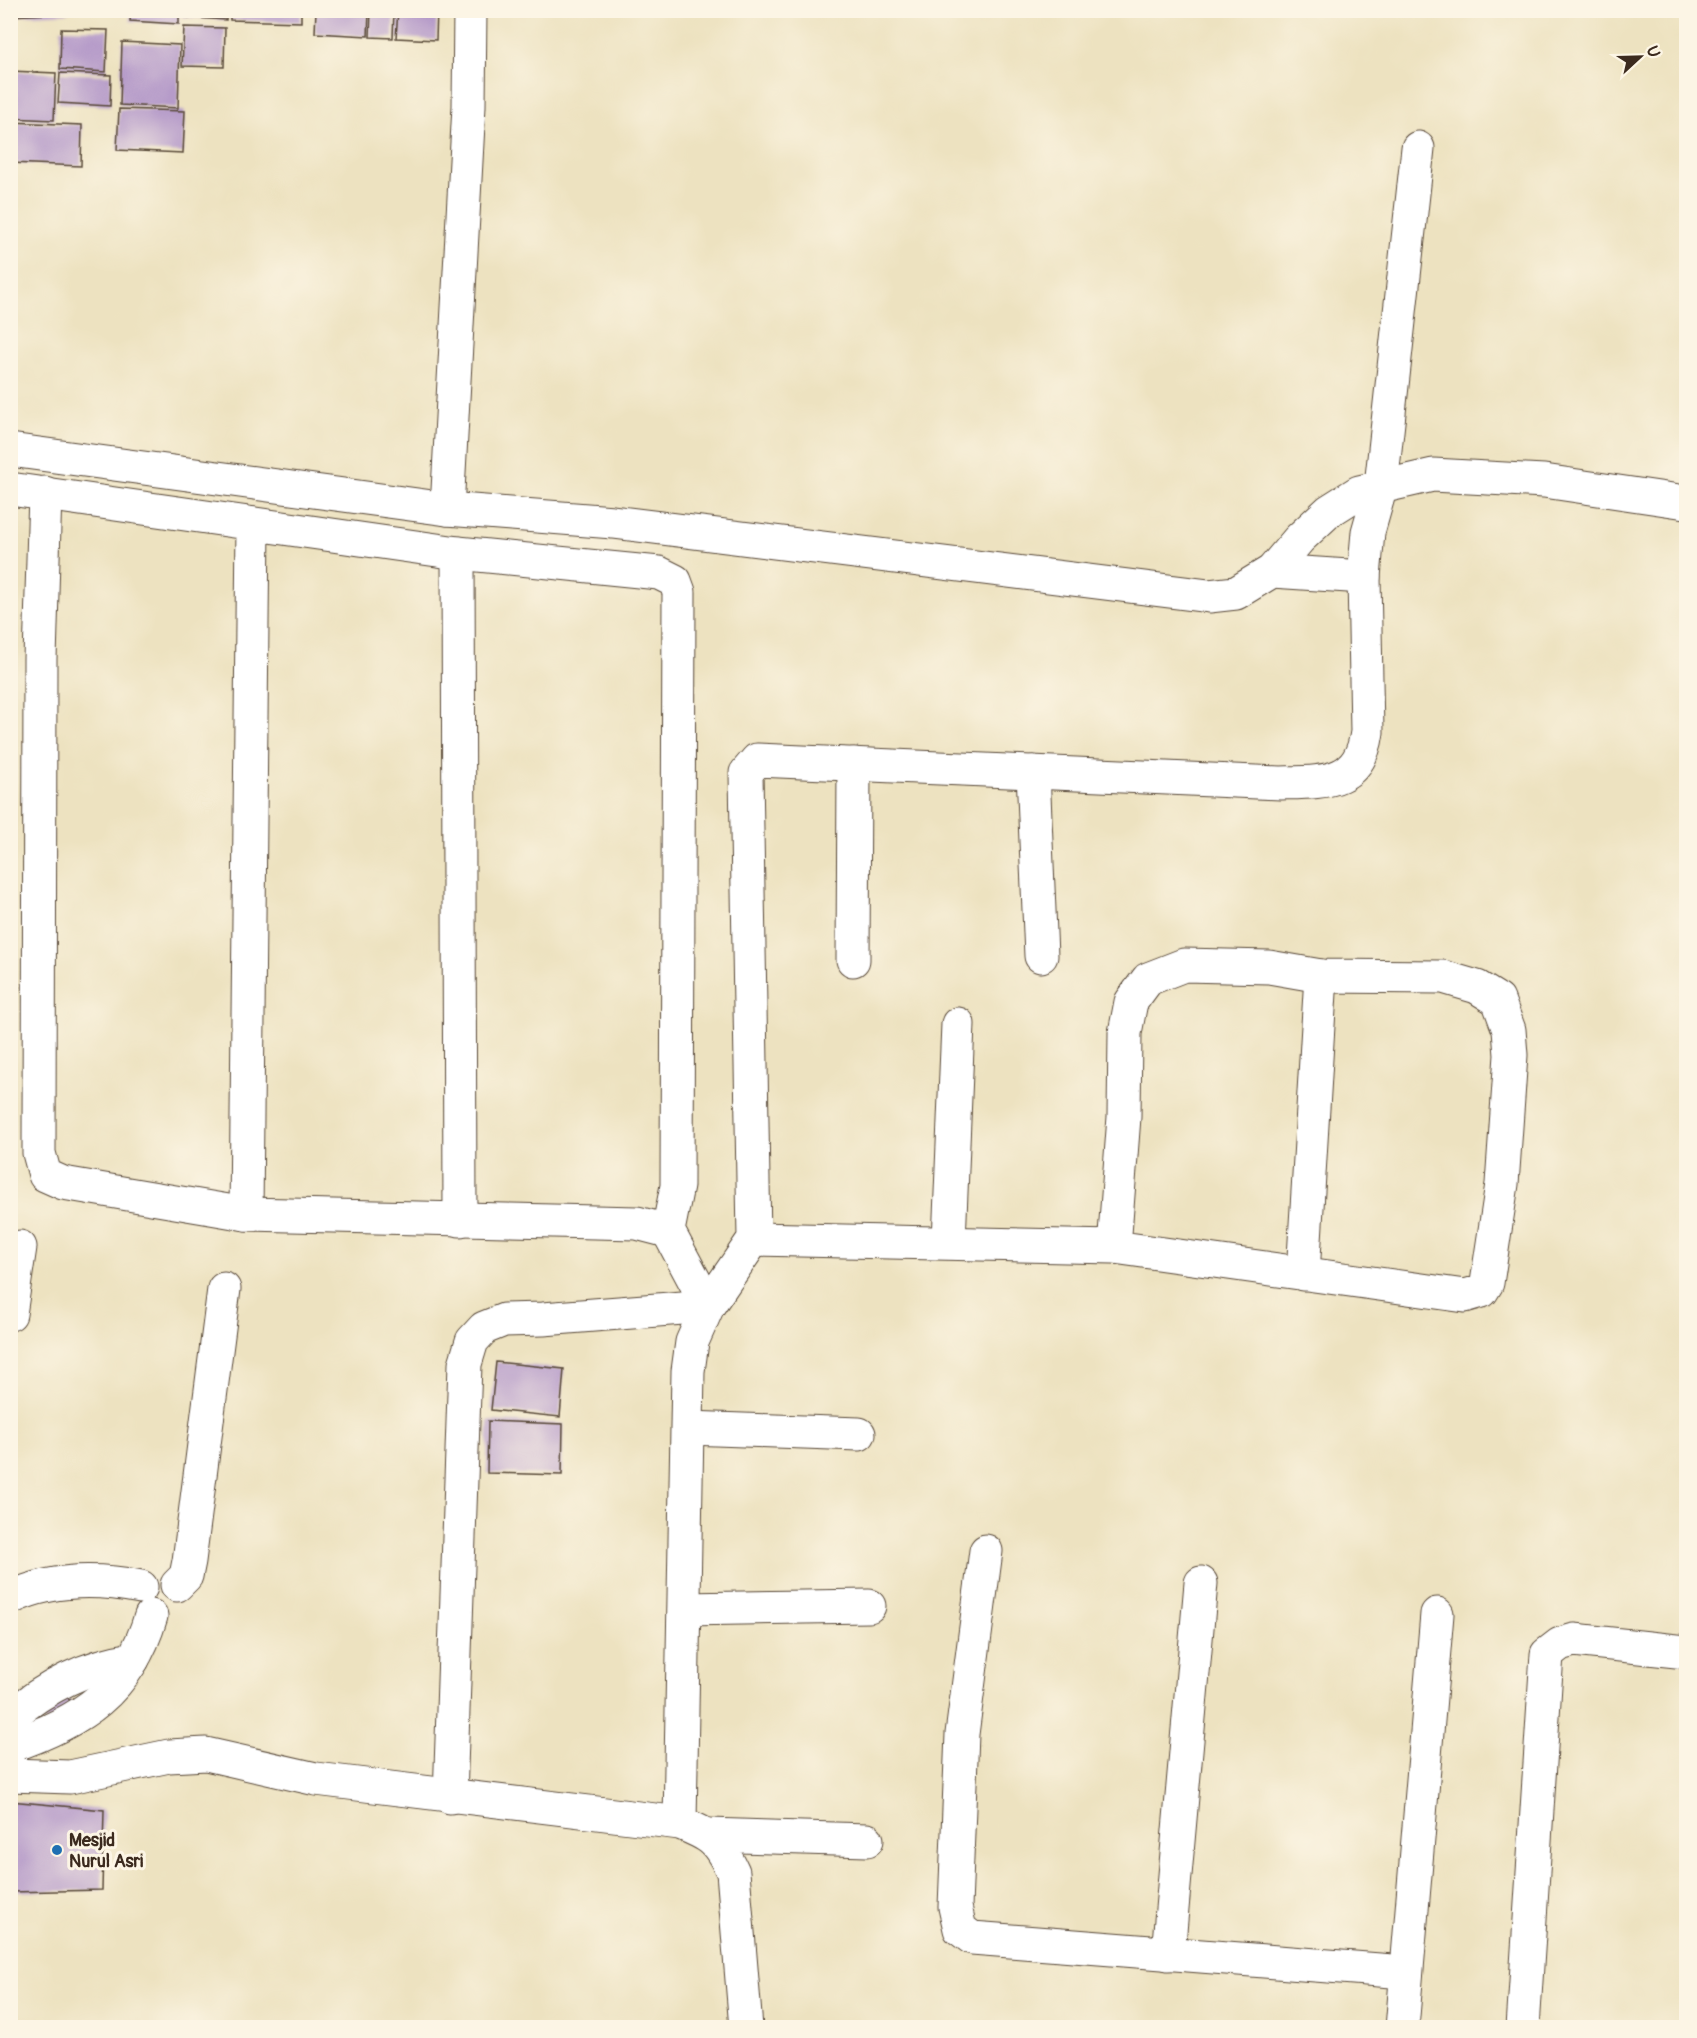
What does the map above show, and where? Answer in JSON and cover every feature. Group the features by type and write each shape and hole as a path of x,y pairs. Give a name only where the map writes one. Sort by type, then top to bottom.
{"street":[{"path":"447,508 469,106 470,10"},
{"path":"746,2028 733,1872 724,1852 695,1829 685,1609 688,1371 691,1352 708,1306 754,1239 746,773 757,760 1281,783 1320,782 1348,772 1365,751 1368,732 1364,577 1368,532 1381,486 1418,148"},
{"path":"10,450 447,508 613,522 1209,596 1236,593 1272,571 1299,539 1329,511 1359,492 1433,475 1544,481 1686,502"},
{"path":"176,511 179,474"},
{"path":"10,489 458,553 659,573 675,581 679,592 677,1186 668,1231 708,1306"},
{"path":"45,493 40,659 39,1154 45,1175 63,1183 246,1214 637,1223 668,1231"},
{"path":"246,1214 254,524"},
{"path":"458,553 460,1220"},
{"path":"1272,571 1364,577"},
{"path":"853,960 854,764"},
{"path":"1033,772 1041,956"},
{"path":"754,1239 949,1241 1114,1247 1465,1296 1482,1291 1487,1283 1502,1184 1511,1055 1509,1030 1498,1000 1477,987 1443,977 1321,976 1269,967 1184,965 1148,979 1131,1002 1125,1033 1124,1117 1114,1247"},
{"path":"1303,1274 1321,976"},
{"path":"949,1241 958,1024"},
{"path":"10,1314 20,1247"},
{"path":"10,1746 45,1734 94,1706 119,1682 144,1640 148,1579 159,1575 170,1578 177,1585 186,1576 224,1289"},
{"path":"450,1797 465,1364 472,1341 484,1328 504,1320 708,1306"},
{"path":"688,1428 859,1434"},
{"path":"986,1551 962,1734 955,1907 960,1929 972,1938 1405,1972"},
{"path":"10,1598 31,1588 66,1582 109,1581 146,1602"},
{"path":"1168,1954 1201,1583"},
{"path":"685,1609 869,1606"},
{"path":"1402,2028 1437,1614"},
{"path":"1523,2028 1547,1654 1560,1644 1574,1640 1686,1652"},
{"path":"10,1717 29,1701 76,1675 107,1663 133,1659"},
{"path":"10,1775 70,1777 169,1756 206,1754 316,1779 695,1829 867,1840"}],"building":[{"path":"10,10 69,10 69,13 10,16"},
{"path":"131,10 179,10 179,24 130,21"},
{"path":"182,10 226,10 226,20 182,17"},
{"path":"230,10 301,10 301,22 230,20"},
{"path":"316,10 369,10 368,36 315,33"},
{"path":"371,10 394,10 393,38 370,37"},
{"path":"398,10 437,10 436,40 396,38"},
{"path":"184,27 225,28 224,67 182,66"},
{"path":"61,29 108,30 106,72 60,69"},
{"path":"122,42 180,45 178,108 120,105"},
{"path":"10,71 56,73 54,120 10,118"},
{"path":"60,73 111,75 110,106 58,103"},
{"path":"119,109 185,111 183,153 117,150"},
{"path":"10,122 82,125 81,166 10,163"},
{"path":"496,1362 564,1369 560,1417 491,1410"},
{"path":"488,1421 563,1424 562,1475 487,1473"},
{"path":"64,1690 74,1709 45,1723 36,1705"},
{"name":"Mesjid Nurul Asri","path":"10,1801 104,1810 102,1890 10,1892"}],"place":[{"name":"Mesjid Nurul Asri","path":"57,1850"}]}
